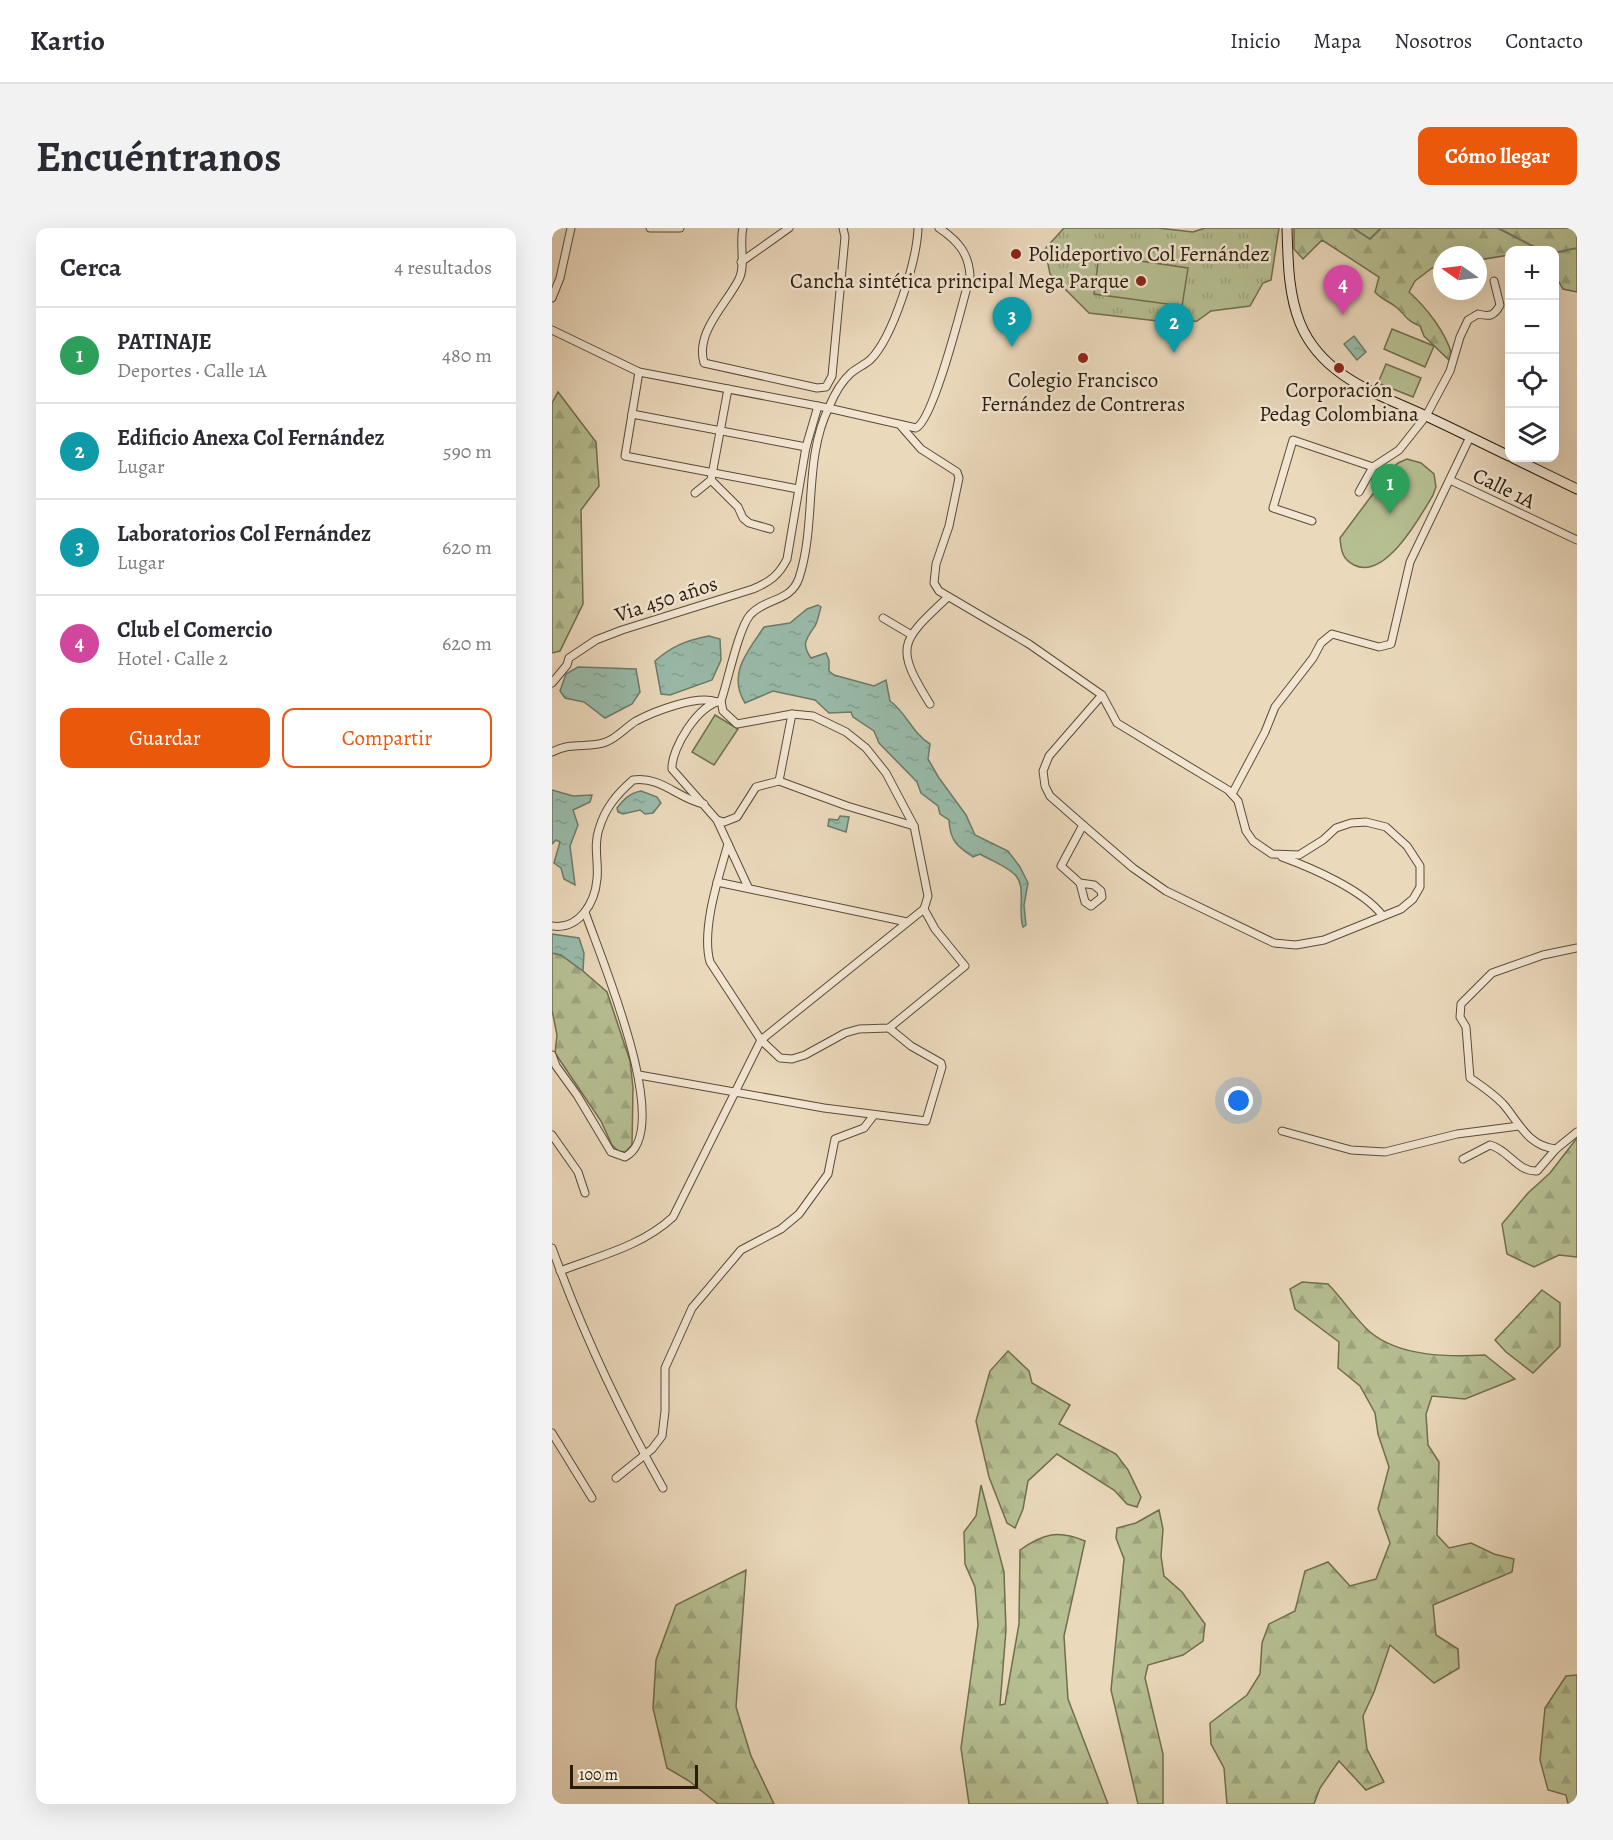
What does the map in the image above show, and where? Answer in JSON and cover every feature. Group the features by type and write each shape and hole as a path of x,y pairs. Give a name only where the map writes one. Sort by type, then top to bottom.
{"street":[{"path":"552,298 560,278 571,228"},
{"path":"650,228 680,228"},
{"path":"743,228 740,247 740,277 706,334 702,354 704,363 817,388 826,387 832,376 840,305 845,237 843,228"},
{"path":"741,262 789,228"},
{"path":"748,887 717,820 676,776 672,761 679,740 718,702 743,628 750,615 759,607 789,595 799,579 805,546 813,466 828,408 841,384 871,359 883,340 906,287 918,228"},
{"path":"552,330 639,372 828,408 915,428 921,425 937,392 970,276 967,257 960,246 939,228"},
{"path":"1287,228 1288,269 1295,308 1310,342 1335,370 1359,386 1505,454"},
{"path":"740,247 758,250"},
{"path":"1359,492 1373,467 1399,450 1426,416 1450,371 1468,320 1478,314 1489,316 1495,314 1500,304 1494,281"},
{"path":"639,372 625,456 712,476 798,489"},
{"path":"694,494 712,476 728,389"},
{"name":"Via 450 años","path":"552,683 574,653 596,640 769,583 783,567 789,550 806,447 818,406"},
{"path":"632,414 806,447"},
{"path":"900,425 921,449 959,475 949,526 934,573 934,583 948,597 1029,644 1102,695 1117,723 1232,794 1238,801 1246,831 1253,841 1272,854 1326,876 1374,904 1382,915"},
{"path":"1232,794 1265,732 1275,707 1313,658 1321,643 1332,634 1379,647 1391,644 1410,562 1470,437"},
{"path":"1312,520 1273,508 1293,440 1373,467"},
{"path":"1521,462 1577,489"},
{"path":"712,476 738,507 743,518 749,523 770,529"},
{"name":"Calle 1A","path":"1450,480 1577,540"},
{"path":"930,705 911,673 906,648 910,634 948,597"},
{"path":"883,618 910,634"},
{"path":"1102,695 1057,745 1043,771 1045,786 1050,796 1083,825 1166,891 1274,943 1296,945 1324,940 1401,909 1413,899 1420,887 1420,866 1407,846 1386,827 1366,822 1336,828 1323,840 1299,855 1272,854"},
{"path":"552,752 565,746 608,742 636,721 676,705 702,699 718,702"},
{"path":"560,1271 657,1232 673,1217 761,1040 924,909 928,896 914,826 886,773 866,748 846,732 813,716 792,714 737,724 723,711 718,702"},
{"path":"779,781 792,714"},
{"path":"552,926 567,926 574,923 585,912 597,882 598,830 613,799 633,780 656,780 692,802 704,804"},
{"path":"717,820 724,822 737,817 756,787 779,781 847,806 914,826"},
{"path":"1080,883 1061,866 1083,825"},
{"path":"728,844 717,882 707,940 710,962 761,1040 780,1058 792,1059 805,1055 845,1033 859,1029 889,1028 964,966 935,929 924,909"},
{"path":"717,882 907,922"},
{"path":"552,1055 556,1066 577,1095 611,1152 625,1157 632,1153 641,1136 639,1075 619,1003 585,912"},
{"path":"1556,1149 1544,1148 1533,1142 1491,1092 1470,1078 1466,1027 1460,1017 1461,1004 1492,973 1544,955 1577,948"},
{"path":"639,1075 735,1094 926,1121 930,1118 942,1067 937,1059 911,1046 889,1028"},
{"path":"616,1478 656,1445 662,1436 665,1412 665,1368 692,1308 741,1250 781,1229 799,1214 828,1173 831,1145 835,1139 864,1128 874,1115"},
{"path":"1282,1131 1351,1150 1385,1152 1457,1134 1519,1126"},
{"path":"1463,1159 1490,1144 1498,1147 1521,1167 1529,1171 1538,1171 1556,1149 1577,1132"},
{"path":"552,1135 578,1172 585,1193"},
{"path":"552,1248 592,1351 663,1488"},
{"path":"552,1433 592,1498"}],"green space":[{"path":"1064,228 1158,228 1193,232 1205,228 1279,228 1271,280 1263,283 1250,306 1211,311 1197,321 1175,323 1089,313 1050,274 1045,249"},
{"path":"1294,228 1577,228 1577,292 1563,289 1559,282 1559,246 1505,246 1505,256 1487,259 1487,246 1433,246 1433,268 1415,281 1409,292 1441,330 1452,355 1449,360 1424,336 1420,326 1409,320 1375,292 1379,277 1322,240 1303,259 1294,249"},
{"name":"Cancha sintética principal Mega Parque","path":"1099,255 1188,268 1182,306 1094,294"},
{"path":"1392,329 1434,346 1425,367 1384,349"},
{"path":"1386,364 1421,378 1413,397 1378,383"},
{"path":"558,392 596,442 599,486 581,510 583,604 560,651 552,653 552,403"},
{"path":"1407,459 1421,463 1434,474 1436,487 1433,495 1410,531 1389,556 1378,564 1366,567 1354,565 1343,554 1340,538 1390,471 1398,463"},
{"path":"715,715 738,729 714,765 692,752"},
{"path":"552,953 561,955 607,992 630,1061 633,1088 632,1145 625,1152 618,1151 612,1145 601,1121 555,1053 557,1035 552,1010"},
{"path":"1577,1138 1577,1257 1559,1255 1534,1267 1507,1254 1502,1224 1528,1193 1550,1173"},
{"path":"1302,1282 1328,1284 1359,1321 1382,1340 1425,1354 1485,1355 1515,1379 1465,1399 1432,1396 1426,1414 1428,1445 1439,1462 1437,1535 1449,1548 1471,1543 1494,1554 1514,1559 1512,1572 1433,1605 1436,1635 1458,1649 1459,1668 1434,1683 1390,1645 1363,1716 1367,1749 1384,1782 1366,1790 1339,1761 1320,1788 1314,1804 1227,1804 1224,1768 1211,1744 1210,1723 1247,1695 1260,1674 1262,1643 1269,1624 1295,1611 1305,1571 1328,1562 1350,1586 1376,1579 1390,1543 1378,1509 1389,1467 1378,1434 1375,1413 1360,1386 1338,1368 1339,1342 1295,1309 1290,1289"},
{"path":"1542,1290 1560,1303 1560,1346 1533,1373 1506,1352 1495,1340"},
{"path":"1008,1351 1029,1371 1032,1383 1070,1405 1059,1424 1116,1454 1128,1470 1141,1497 1137,1507 1127,1504 1114,1490 1057,1454 1028,1481 1023,1509 1015,1528 1007,1523 989,1477 976,1421 990,1371"},
{"path":"981,1485 1004,1572 1006,1630 1000,1705 1005,1704 1019,1624 1020,1550 1036,1540 1051,1535 1067,1535 1085,1541 1064,1636 1068,1699 1108,1804 969,1804 961,1748 978,1625 975,1587 965,1564 964,1532 976,1516"},
{"path":"1159,1510 1163,1529 1161,1556 1164,1576 1182,1592 1205,1624 1203,1641 1183,1655 1148,1665 1145,1678 1163,1754 1163,1804 1138,1804 1111,1690 1124,1559 1116,1538 1117,1528 1136,1523"},
{"path":"746,1570 736,1707 751,1756 774,1804 718,1804 689,1781 667,1768 653,1708 656,1660 676,1605"},
{"path":"1577,1675 1577,1804 1568,1804 1566,1795 1548,1790 1540,1760 1545,1708 1566,1676"}],"water":[{"path":"1354,336 1366,352 1357,360 1344,344"},
{"path":"818,605 821,607 817,622 805,645 811,658 826,653 829,660 829,671 834,675 874,686 886,680 890,701 901,711 918,734 930,744 928,759 966,815 975,835 1008,851 1020,867 1028,883 1024,905 1026,925 1023,927 1021,890 1017,878 1001,865 980,854 973,857 959,846 951,833 949,820 940,814 938,806 921,793 917,782 879,743 874,731 853,717 851,712 829,713 815,700 773,691 745,703 738,682 739,673 746,654 764,627 790,623 807,609"},
{"path":"709,636 720,639 721,660 712,680 670,695 661,694 655,661 680,644"},
{"path":"578,667 636,669 640,692 632,704 605,718 584,702 565,698 560,691 566,674"},
{"path":"552,790 573,796 592,795 590,802 573,810 578,825 570,846 575,885 564,879 561,868 554,863 560,842 556,840 552,844"},
{"path":"641,791 657,797 661,803 653,813 645,814 640,810 623,814 618,812 617,808 625,799"},
{"path":"840,816 849,817 846,832 828,826 829,819 838,820"},
{"path":"552,934 579,938 584,953 583,971 561,955 552,953"}],"waterway":[{"path":"1353,228 1370,239 1381,228"},
{"path":"1498,228 1532,246"},
{"path":"1559,252 1577,248"}],"place":[{"name":"Polideportivo Col Fernández","path":"1016,254"},
{"name":"Cancha sintética principal Mega Parque","path":"1141,281"},
{"name":"Club el Comercio","path":"1343,315"},
{"name":"Laboratorios Col Fernández","path":"1012,347"},
{"name":"Edificio Anexa Col Fernández","path":"1174,353"},
{"name":"Colegio Francisco Fernández de Contreras","path":"1083,358"},
{"name":"Corporación Pedag Colombiana","path":"1339,368"},
{"name":"PATINAJE","path":"1390,514"}]}
